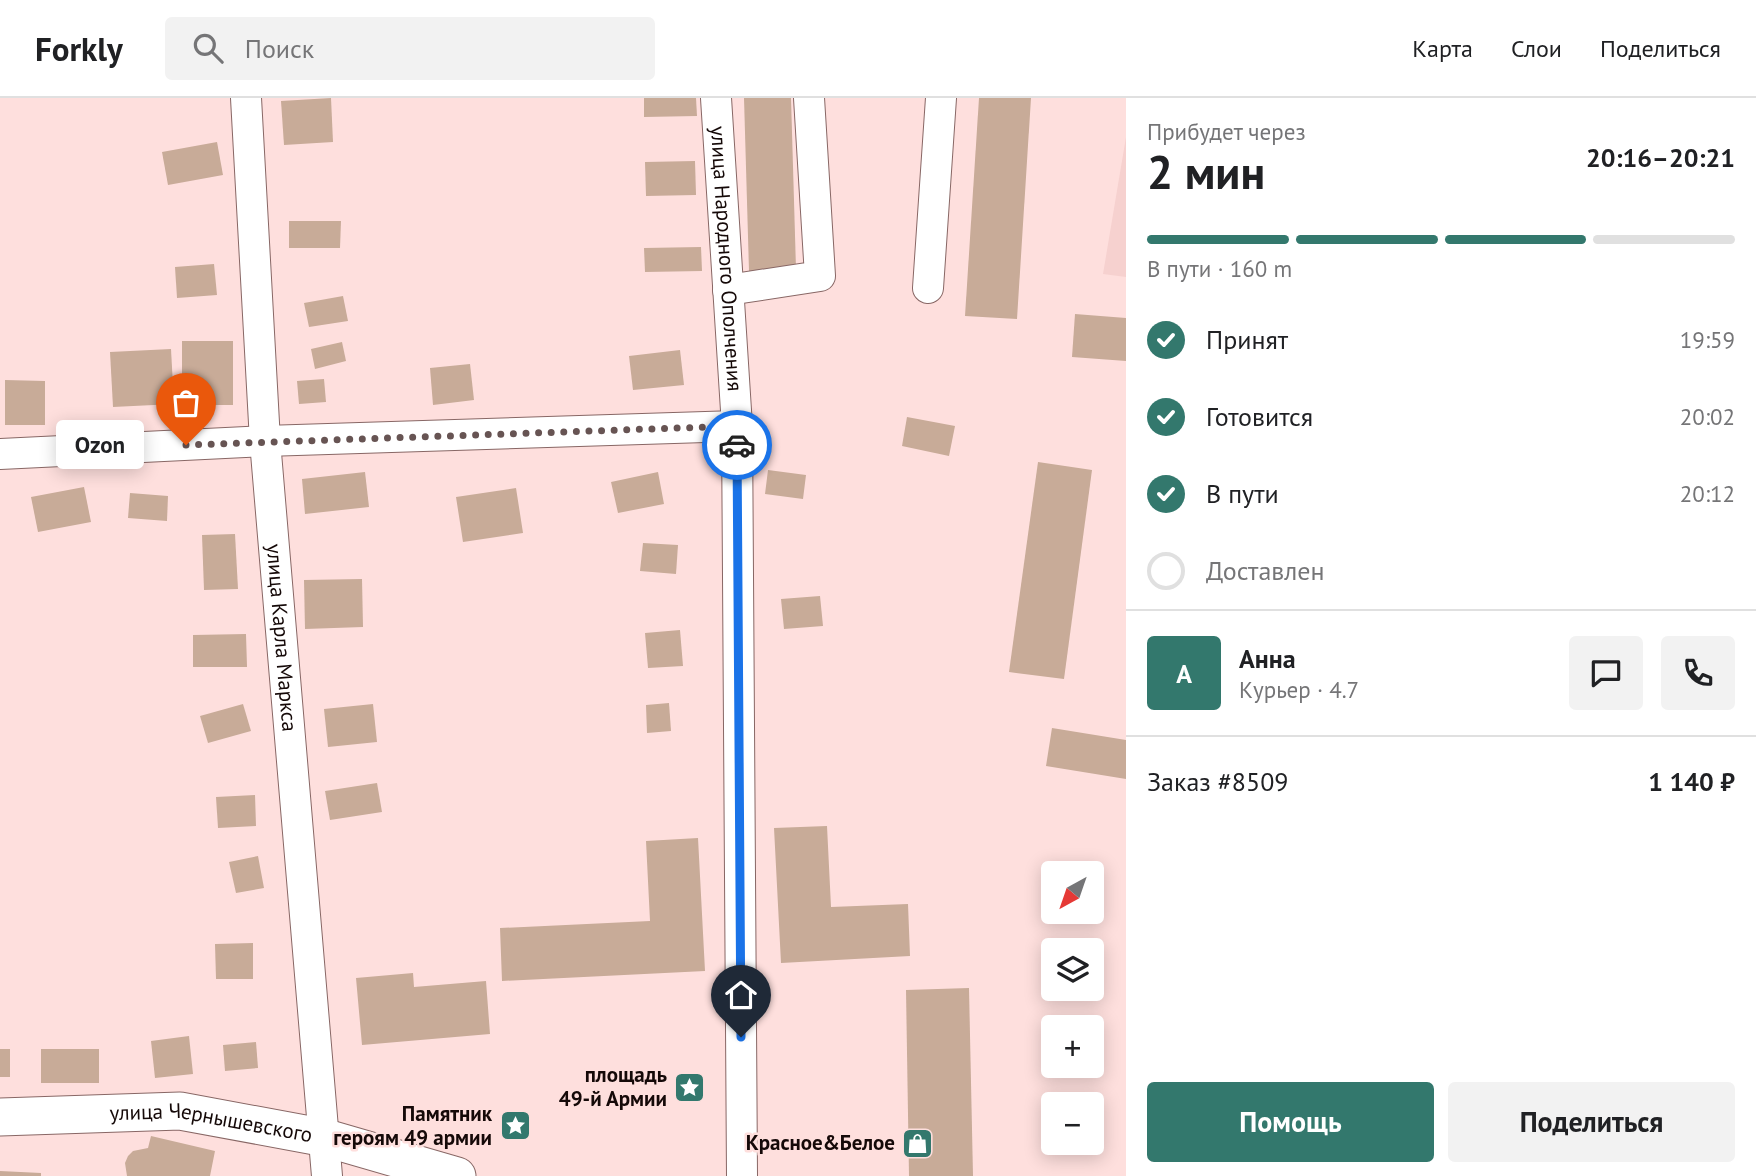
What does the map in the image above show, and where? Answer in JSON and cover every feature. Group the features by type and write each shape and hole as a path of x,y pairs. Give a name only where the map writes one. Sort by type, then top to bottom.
{"main road":[{"name":"улица Чернышевского","path":"0,1117 180,1111 326,1138 457,1176"}],"street":[{"name":"улица Карла Маркса","path":"246,98 265,441 326,1138 327,1176"},
{"name":"улица Народного Ополчения","path":"716,98 737,426 742,1176"},
{"path":"728,290 820,276 809,98"},
{"path":"928,288 941,98"},
{"path":"0,454 265,441 737,426"}],"shaded area":[{"path":"1126,137 1126,277 1103,274"}],"building":[{"path":"331,98 333,142 284,145 281,101"},
{"path":"644,98 696,98 697,116 644,117"},
{"path":"744,98 791,98 796,269 749,271"},
{"path":"979,98 1031,98 1017,319 965,316"},
{"path":"217,142 223,175 168,185 162,152"},
{"path":"695,161 696,195 646,196 645,162"},
{"path":"289,221 341,221 340,248 289,248"},
{"path":"701,247 702,271 645,272 644,248"},
{"path":"214,264 217,295 177,298 175,267"},
{"path":"343,296 348,321 309,327 304,303"},
{"path":"1075,314 1126,318 1126,361 1072,357"},
{"path":"182,341 233,341 233,405 182,405"},
{"path":"342,342 346,361 315,369 311,349"},
{"path":"171,349 174,404 113,407 110,352"},
{"path":"680,350 684,385 633,390 629,356"},
{"path":"470,364 474,400 433,405 430,368"},
{"path":"324,379 326,402 299,404 297,381"},
{"path":"5,380 45,381 45,425 5,425"},
{"path":"907,417 955,426 949,456 902,446"},
{"path":"1038,462 1092,470 1064,679 1009,672"},
{"path":"768,470 806,475 803,499 765,494"},
{"path":"365,472 369,507 305,514 302,479"},
{"path":"658,472 664,504 618,513 611,482"},
{"path":"84,487 91,522 38,532 31,497"},
{"path":"516,488 523,533 463,542 456,497"},
{"path":"130,493 168,496 167,521 128,518"},
{"path":"235,534 238,589 204,590 202,535"},
{"path":"643,543 678,545 676,574 640,571"},
{"path":"362,579 363,627 305,629 304,580"},
{"path":"820,596 823,626 784,629 781,599"},
{"path":"680,630 683,666 648,668 645,633"},
{"path":"246,634 247,667 193,667 193,635"},
{"path":"669,703 671,731 647,733 646,705"},
{"path":"243,704 251,731 208,743 200,716"},
{"path":"373,704 377,742 328,747 324,709"},
{"path":"1052,728 1126,740 1126,779 1046,766"},
{"path":"377,783 382,812 330,820 325,791"},
{"path":"255,795 256,826 218,828 216,797"},
{"path":"827,826 831,907 908,904 910,956 781,963 774,828"},
{"path":"698,838 705,971 502,981 500,928 650,921 646,841"},
{"path":"258,856 264,888 236,893 229,862"},
{"path":"253,943 253,979 216,979 215,944"},
{"path":"413,973 414,987 486,981 490,1034 362,1045 356,978"},
{"path":"969,988 973,1176 909,1176 906,990"},
{"path":"189,1036 193,1074 155,1078 151,1041"},
{"path":"256,1042 258,1068 225,1071 223,1045"},
{"path":"0,1049 10,1049 10,1077 0,1077"},
{"path":"41,1049 99,1049 99,1083 41,1083"},
{"path":"151,1136 215,1151 210,1176 127,1176 125,1163 128,1156 133,1151 148,1148"},
{"path":"0,1171 41,1173 41,1176 0,1176"}],"way so far":[{"path":"186,445 737,426 737,445"}],"place":[{"name":"Ozon","path":"186,445"},
{"name":"площадь 49-й Армии","path":"690,1087"},
{"name":"Памятник героям 49 армии","path":"515,1126"},
{"name":"Красное&Белое","path":"918,1143"}],"route":[{"path":"737,445 741,1037"}]}
